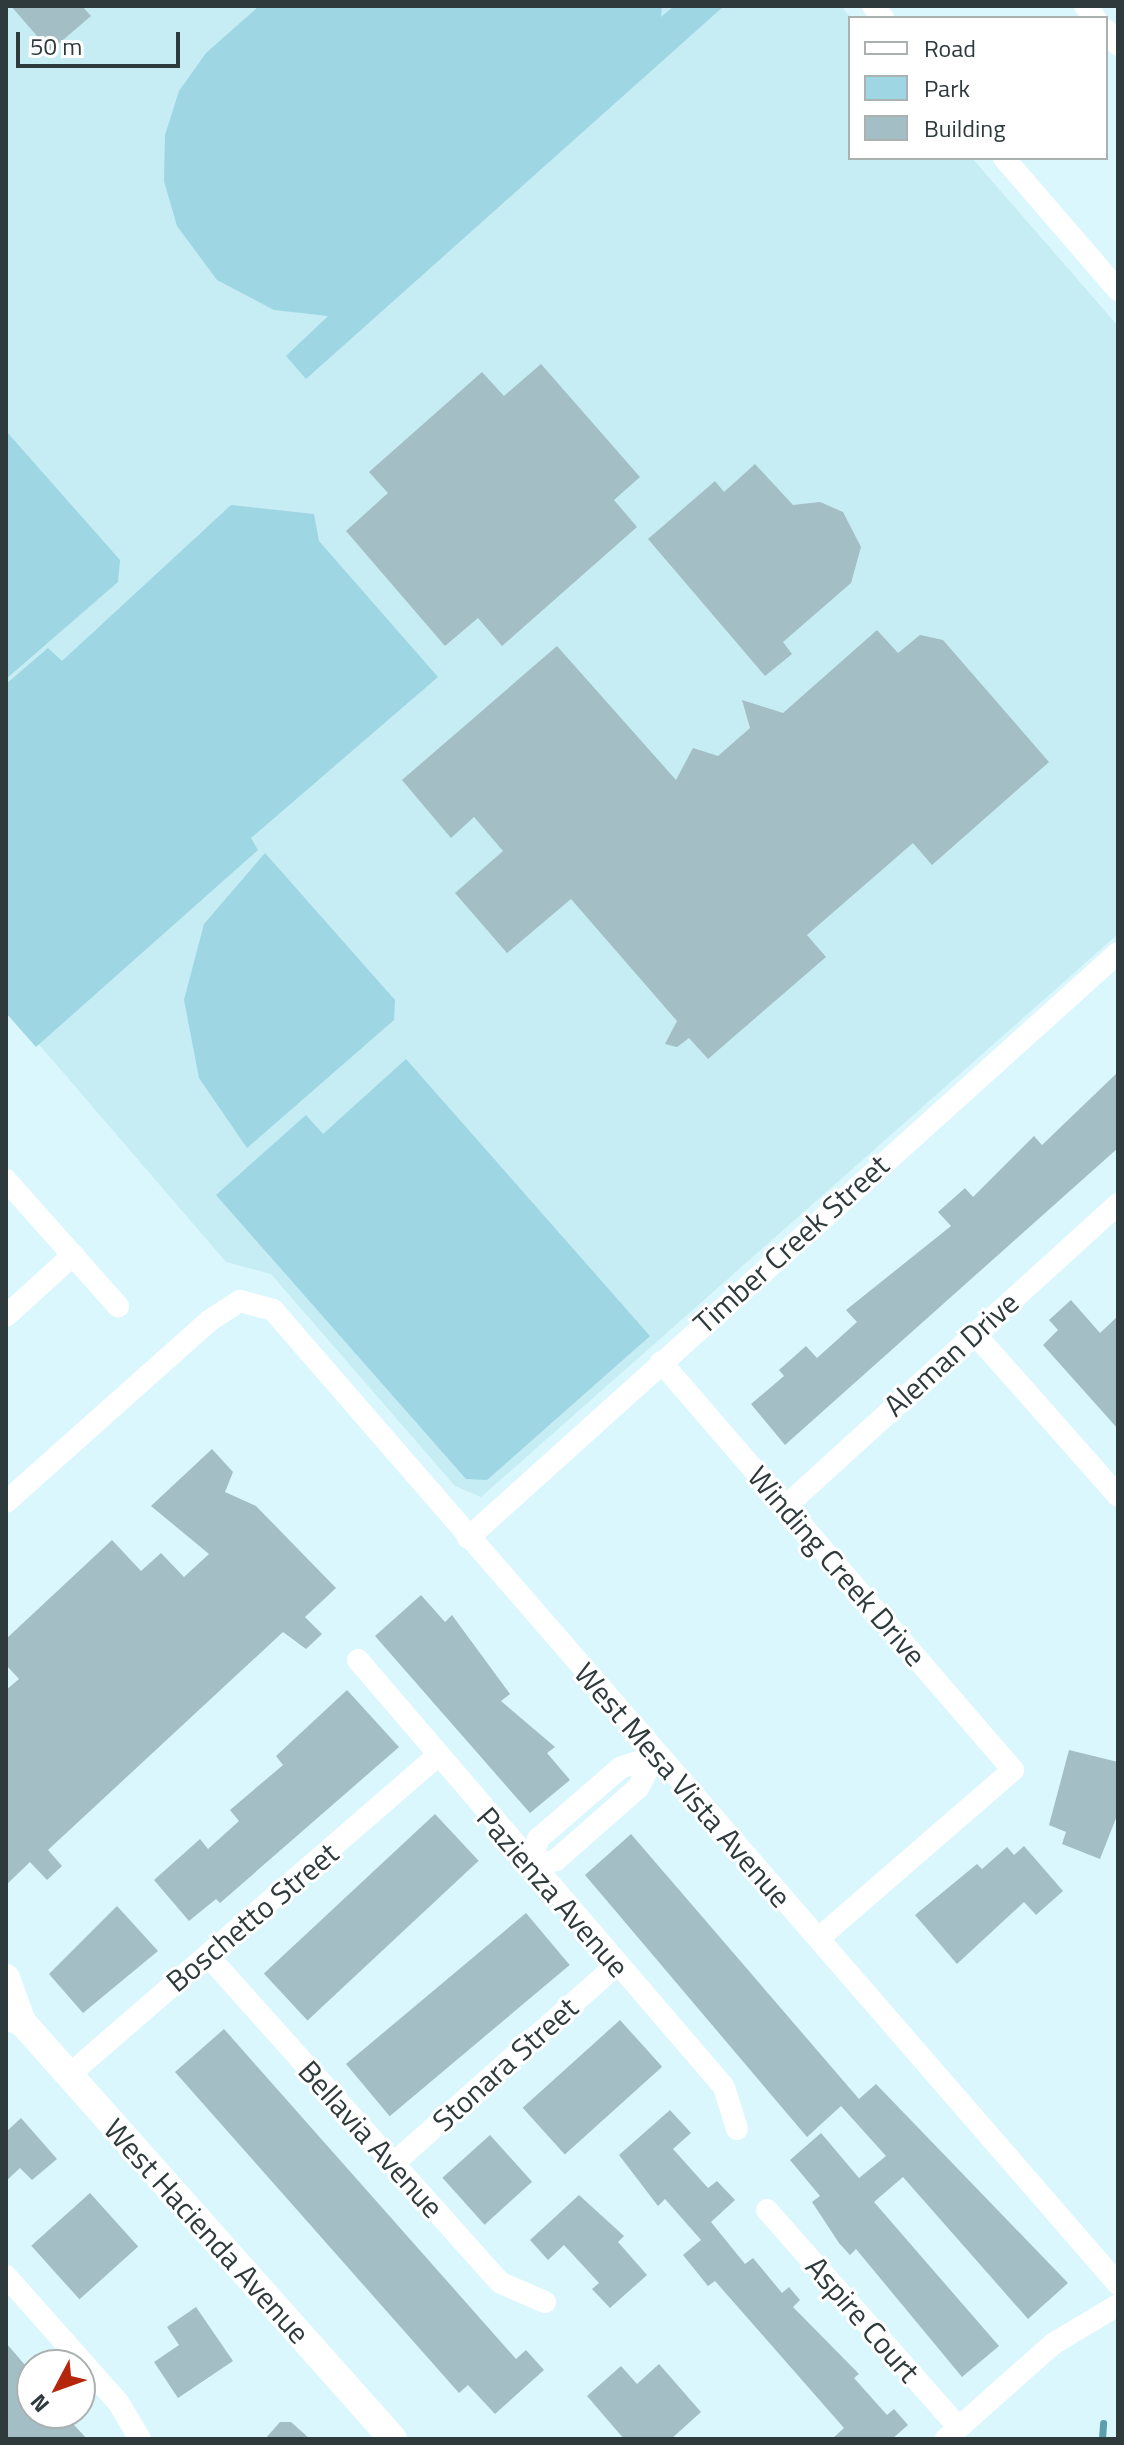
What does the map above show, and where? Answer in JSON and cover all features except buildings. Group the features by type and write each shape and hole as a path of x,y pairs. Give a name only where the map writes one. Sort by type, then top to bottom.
{"main road":[{"name":"West Hacienda Avenue","path":"6,1978 14,2019 69,2075 393,2439"}],"street":[{"path":"1006,160 1118,290"},
{"name":"Timber Creek Street","path":"468,1538 1118,953"},
{"path":"6,1180 118,1306"},
{"name":"Aleman Drive","path":"786,1506 1118,1204"},
{"path":"6,1316 73,1255"},
{"name":"West Mesa Vista Avenue","path":"6,1502 240,1301 273,1310 453,1511 468,1538 655,1756 819,1938 1118,2284"},
{"path":"974,1333 1118,1496"},
{"name":"Winding Creek Drive","path":"661,1362 1013,1770 819,1938"},
{"name":"Pazienza Avenue","path":"358,1660 435,1758 724,2087 737,2129"},
{"path":"530,1866 556,1860 638,1788 655,1756"},
{"name":"Boschetto Street","path":"69,2075 210,1958 435,1758"},
{"name":"Bellavia Avenue","path":"210,1958 501,2283 545,2302"},
{"name":"Stonara Street","path":"393,2164 616,1965"},
{"name":"Aspire Court","path":"767,2210 952,2433"},
{"path":"6,2276 118,2402 140,2439"},
{"path":"952,2433 1053,2344 1118,2305"}],"shaded area":[{"path":"6,6 841,6 849,16 848,160 974,160 1118,326 1118,934 481,1497 455,1486 271,1274 226,1262 6,1006"}],"green space":[{"path":"259,6 662,6 661,17 674,6 724,6 306,379 286,356 328,316 274,310 217,280 177,226 164,181 165,135 179,91 206,53"},
{"path":"6,431 120,560 118,582 6,679"},
{"path":"231,505 314,514 319,541 438,677 251,838 258,850 36,1047 6,1013 6,684 48,648 62,661"},
{"path":"265,853 395,1000 394,1020 247,1148 199,1078 184,1000 204,924"},
{"path":"406,1059 650,1336 487,1480 466,1479 216,1195 306,1115 323,1134"}],"waterway":[{"path":"1102,2439 1103,2423"}]}
